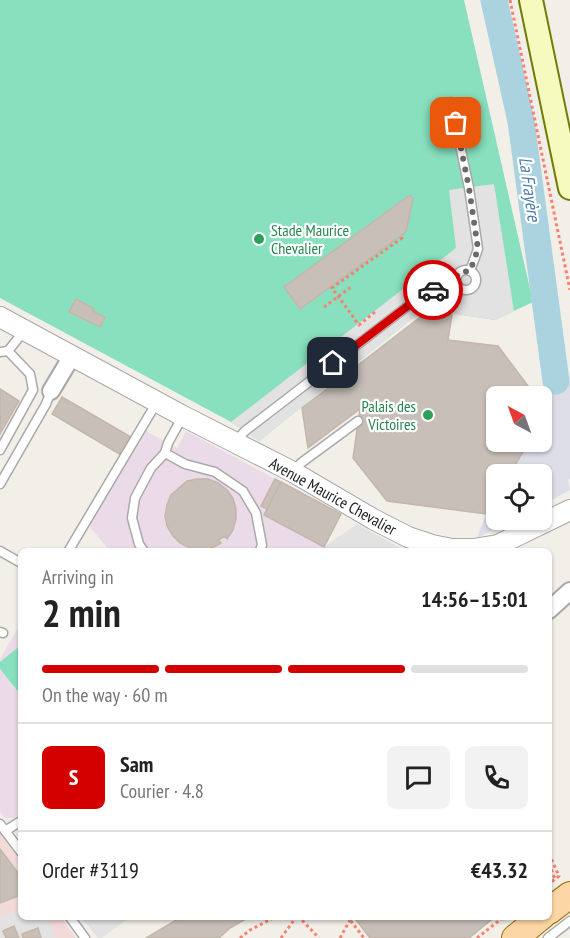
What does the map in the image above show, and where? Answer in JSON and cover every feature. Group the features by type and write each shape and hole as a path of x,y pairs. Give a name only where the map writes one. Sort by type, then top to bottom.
{"main road":[{"path":"531,0 567,160 570,188"},
{"path":"545,0 570,123"},
{"path":"552,905 562,887"},
{"path":"515,938 537,920"}],"street":[{"name":"Avenue Maurice Chevalier","path":"0,317 183,416 240,436 293,472 408,537 448,548"},
{"path":"51,391 72,356"},
{"name":"Avenue Maurice Chevalier","path":"479,548 498,545 569,513"},
{"path":"552,607 570,591"}],"lane":[{"path":"451,102 469,188 478,249 470,271"},
{"path":"470,271 476,279 473,288 463,291 456,284 456,277 460,272 470,271"},
{"path":"240,436 426,292 456,284"},
{"path":"0,450 33,390 30,374 4,352 24,331"},
{"path":"0,484 46,404 51,391"},
{"path":"70,548 157,402"},
{"path":"142,548 132,518 135,498 152,468 165,453 183,416"},
{"path":"293,472 301,463 358,421"},
{"path":"165,453 185,464 215,472 243,490 256,513 261,548"},
{"path":"0,550 18,561"},
{"path":"18,822 3,827 18,848"},
{"path":"72,920 85,938"},
{"path":"548,938 570,921"}],"path":[{"path":"510,0 570,290"},
{"path":"375,312 359,325 332,288 402,238 400,236"},
{"path":"324,307 351,287"},
{"path":"552,861 562,887"},
{"path":"552,874 562,887"},
{"path":"240,938 269,920"},
{"path":"281,938 294,920"},
{"path":"301,920 319,938"},
{"path":"340,938 347,920"},
{"path":"350,920 364,938"},
{"path":"479,937 500,920"}],"shaded area":[{"path":"494,184 514,311 495,320 424,309 259,441 231,422 456,248 449,190"},
{"path":"556,381 570,381 570,479 568,480 570,490 552,500 552,464 515,464 520,452 552,452 552,386 542,386"},
{"path":"146,431 177,448 186,431 341,514 323,548 107,548 90,527"},
{"path":"486,514 486,530 493,530 477,538"},
{"path":"357,524 400,548 323,548"},
{"path":"18,628 18,815 14,818 5,818 0,812 0,659"},
{"path":"0,820 18,848 18,920 63,920 76,938 0,938"},
{"path":"18,910 18,920 48,920 56,938 0,938 0,917"},
{"path":"83,920 126,920 102,938 98,938"}],"green space":[{"name":"Stade Maurice Chevalier","path":"0,0 464,0 533,302 495,320 424,309 259,441 231,422 0,298"},
{"path":"18,647 18,691 0,669 0,662"}],"building":[{"path":"410,195 413,199 406,232 300,309 284,287"},
{"path":"76,299 105,317 100,327 69,312"},
{"name":"Palais des Victoires","path":"427,312 452,315 448,340 498,346 528,386 486,386 486,452 523,452 516,464 486,464 486,514 387,501 353,458 360,409 308,448 302,408"},
{"path":"0,389 19,401 0,434"},
{"path":"62,397 131,437 121,455 52,414"},
{"path":"208,479 218,483 233,498 236,519 233,530 227,539 225,536 218,540 221,543 212,548 190,548 180,543 167,526 165,516 171,495 187,481"},
{"path":"275,479 281,482 267,509 261,506"},
{"path":"281,482 341,514 324,547 264,515"},
{"path":"0,849 18,873 18,896 0,903"},
{"path":"176,920 244,920 219,938 146,938"},
{"path":"356,920 491,920 469,938 370,938"},
{"path":"14,926 19,938 6,938 3,931"},
{"path":"38,928 41,938 23,938 22,934"}],"waterway":[{"name":"La Frayère","path":"494,0 521,121 556,381"}],"way so far":[{"path":"433,290 456,284 456,277 460,272 470,271 478,249 456,123"}],"place":[{"name":"Stade Maurice Chevalier","path":"259,239"},
{"name":"Palais des Victoires","path":"428,415"}],"route":[{"path":"333,363 426,292 433,290"}]}
